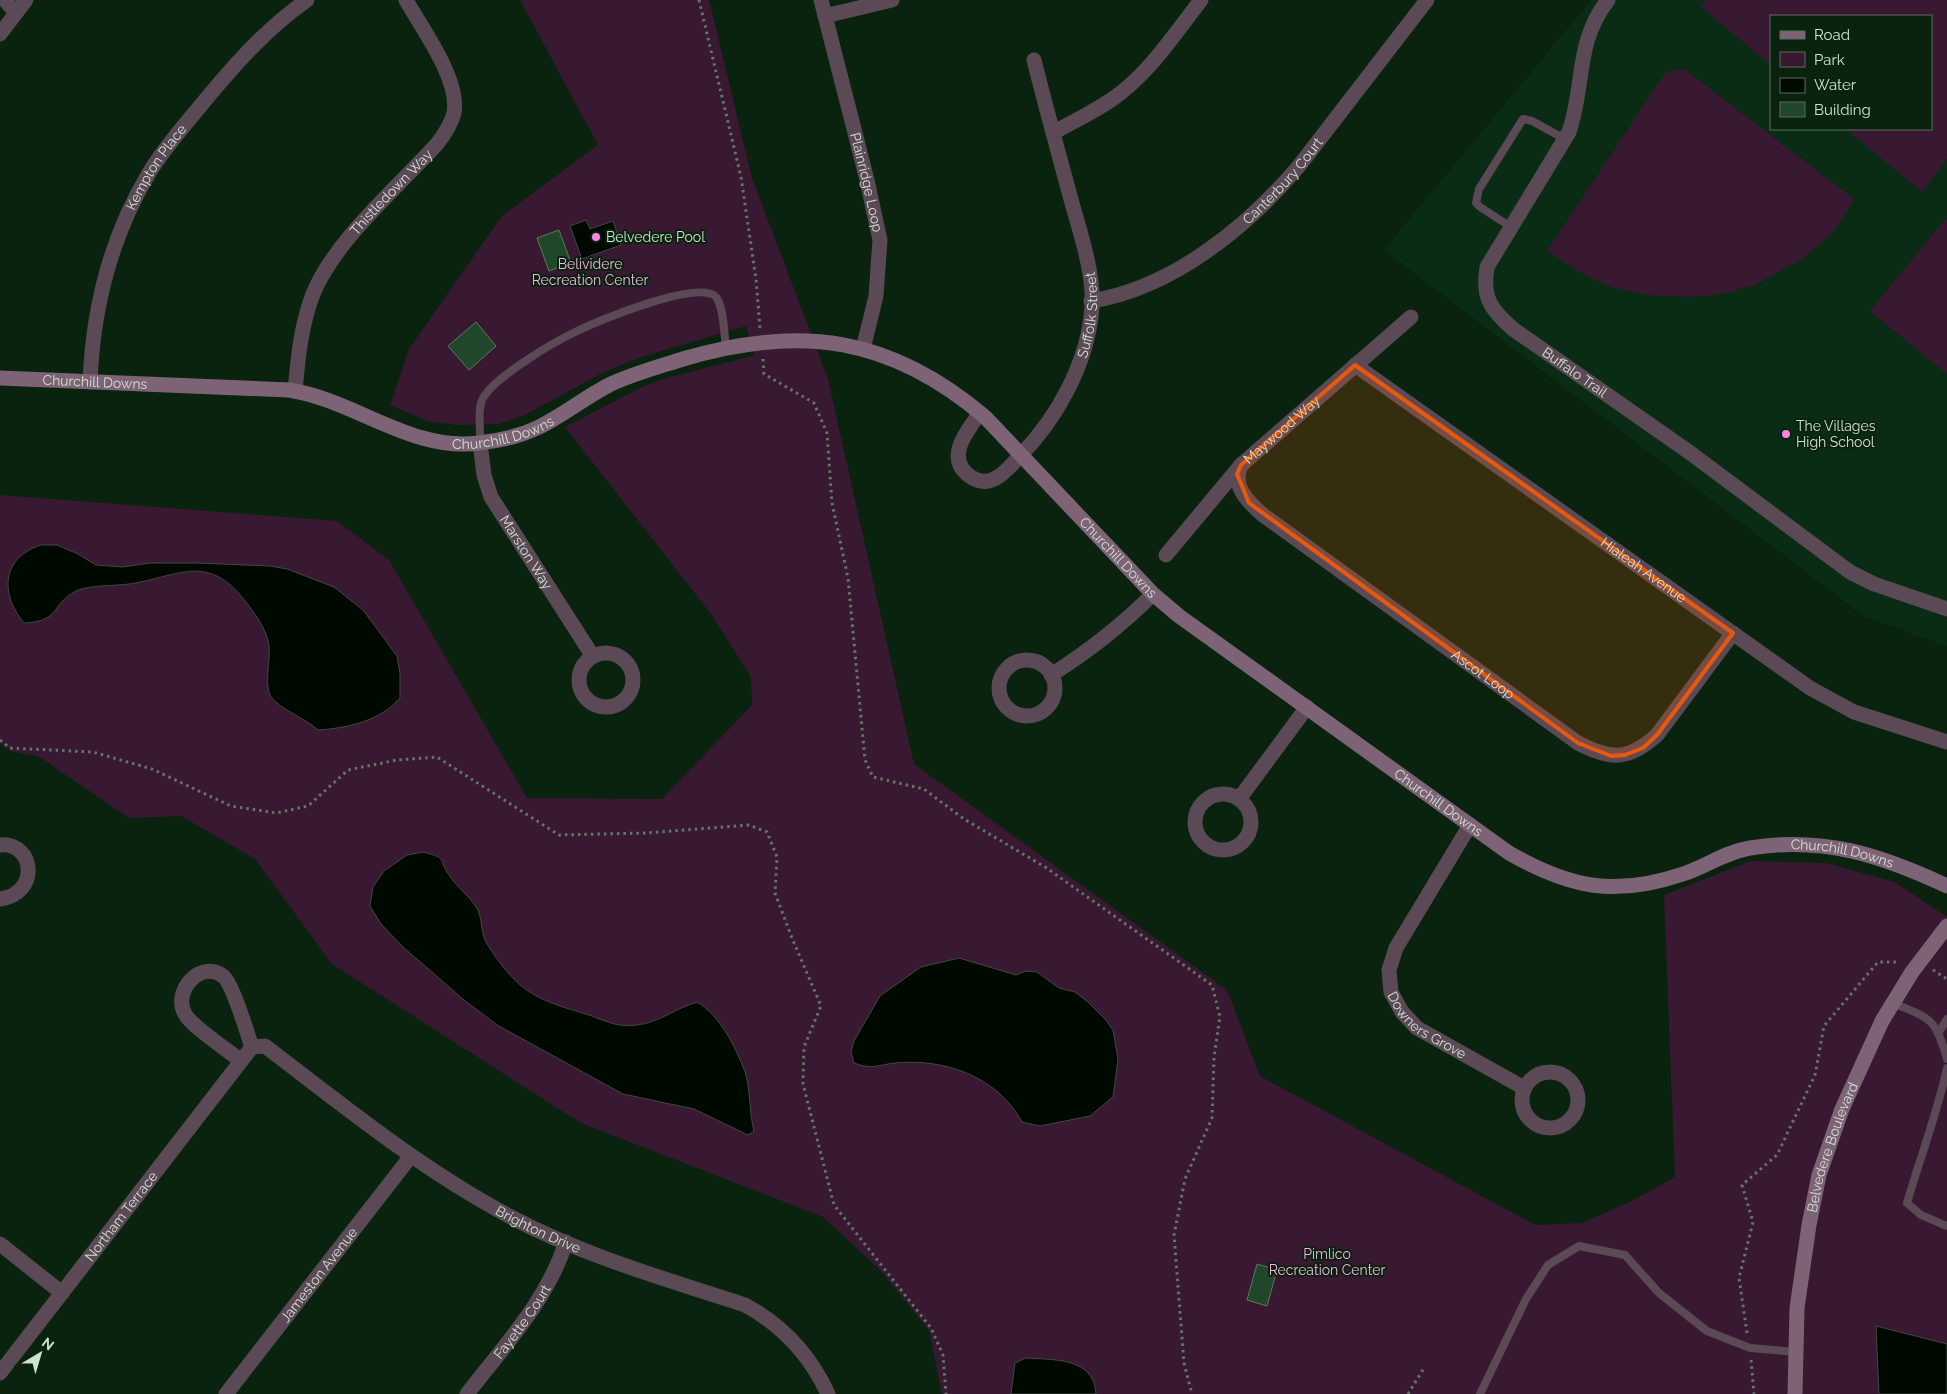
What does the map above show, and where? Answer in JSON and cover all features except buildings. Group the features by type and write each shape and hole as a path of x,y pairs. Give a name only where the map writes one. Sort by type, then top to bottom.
{"street":[{"path":"5,0 16,13"},
{"path":"0,34 26,0"},
{"name":"Kempton Place","path":"90,382 92,339 100,292 113,247 129,208 150,172 170,144 249,48 307,0"},
{"name":"Thistledown Way","path":"295,391 304,322 322,274 355,232 437,144 448,128 454,113 454,96 448,75 406,0"},
{"name":"Plainridge Loop","path":"820,0 867,180 880,240 876,296 863,349"},
{"path":"825,16 892,0"},
{"path":"1053,133 1112,99 1151,64 1201,0"},
{"name":"Canterbury Court","path":"1091,301 1112,298 1178,269 1234,231 1299,166 1428,0"},
{"name":"Buffalo Trail","path":"1608,0 1589,28 1584,49 1576,110 1565,139 1487,267 1484,284 1489,304 1500,318 1689,452 1850,572 1874,584 1947,609"},
{"name":"Suffolk Street","path":"1022,455 1043,430 1072,382 1089,331 1091,301 1088,273 1078,226 1034,60"},
{"name":"Maywood Way","path":"1166,555 1241,465 1411,317"},
{"name":"Churchill Downs","path":"0,378 295,391 333,401 421,439 447,444 480,443 516,436 537,428 610,385 646,370 726,347 762,342 823,342 863,349 906,364 934,378 960,395 980,412 1022,455 1153,594 1212,641 1509,853 1541,872 1603,888 1646,885 1684,874 1720,857 1748,848 1789,844 1825,845 1882,859 1947,886"},
{"name":"Hialeah Avenue","path":"1356,365 1810,688 1854,712 1947,742"},
{"path":"980,412 962,438 958,450 958,462 965,473 975,480 987,481 999,478 1022,455"},
{"name":"Marston Way","path":"480,443 484,475 491,497 592,655"},
{"name":"Ascot Loop","path":"1241,465 1236,474 1240,490 1249,503 1263,516 1578,743 1596,752 1611,756 1625,755 1643,748 1657,735 1733,633"},
{"path":"1051,675 1097,644 1127,620 1153,594"},
{"path":"1239,799 1307,707"},
{"name":"Downers Grove","path":"1470,825 1396,948 1389,970 1392,992 1402,1012 1417,1028 1524,1088"},
{"path":"0,845 16,848 24,856 29,868 28,881 21,891 11,898 0,899"},
{"name":"Belvedere Boulevard","path":"1795,1394 1797,1308 1809,1224 1819,1175 1842,1109 1882,1021 1920,962 1947,926"},
{"path":"211,972 223,976 230,985 252,1047 241,1060 185,1015 181,1004 182,992 188,981 199,974 211,972"},
{"name":"Brighton Drive","path":"252,1047 265,1046 411,1156 466,1192 512,1218 590,1253 745,1305 763,1315 784,1332 807,1358 828,1394"},
{"name":"Northam Terrace","path":"0,1373 241,1060"},
{"name":"Jameston Avenue","path":"226,1394 411,1156"},
{"name":"Fayette Court","path":"467,1394 537,1303 550,1282 566,1242"},
{"path":"0,1244 62,1293"}],"lane":[{"path":"1511,227 1476,203 1479,189 1523,119 1532,121 1565,139"},
{"path":"480,443 480,406 484,396 494,385 525,363 574,333 612,317 691,291 706,292 715,295 719,302 726,347"},
{"path":"1893,1003 1927,1017 1939,1032 1947,1059"},
{"path":"1939,1032 1947,1019"},
{"path":"1947,1068 1941,1097 1930,1126 1907,1203 1921,1215 1947,1226"},
{"path":"1941,1097 1947,1105"},
{"path":"1480,1394 1526,1299 1548,1265 1579,1246 1625,1255 1659,1294 1707,1331 1750,1348 1796,1352"}],"path":[{"path":"699,0 741,177 756,279 764,374 814,403 827,433 832,503 848,578 865,760 873,777 924,789 964,818 1046,867 1212,985 1220,1017 1214,1057 1212,1118 1185,1179 1174,1236 1184,1363 1192,1394"},
{"path":"0,740 10,748 93,752 152,769 231,806 276,813 308,806 348,770 397,760 437,757 559,835 645,833 749,825 767,832 778,857 775,893 820,1006 804,1046 802,1084 834,1205 932,1328 943,1355 946,1394"},
{"path":"1754,1394 1750,1348 1739,1278 1753,1222 1742,1185 1777,1155 1816,1075 1824,1026 1878,962 1920,962"},
{"path":"1408,1394 1424,1368"}],"highlighted area":[{"path":"1355,365 1733,633 1657,735 1643,748 1625,755 1611,756 1578,743 1249,503 1237,474 1241,465"}],"shaded area":[{"name":"The Villages High School","path":"1591,0 1947,0 1947,646 1865,617 1384,250"}],"green space":[{"path":"520,0 709,0 752,178 828,379 914,764 1227,990 1260,1076 1535,1225 1582,1223 1630,1202 1675,1177 1664,895 1751,861 1826,863 1895,882 1947,917 1947,1394 942,1394 929,1330 880,1270 823,1217 581,1123 332,964 255,859 181,816 129,818 38,756 10,751 0,743 0,495 337,521 389,560 527,798 662,799 752,705 751,677 711,614 565,427 640,388 660,380 755,355 746,326 641,357 604,372 525,415 499,424 459,425 427,421 390,405 409,349 502,216 598,145"},
{"path":"1706,0 1947,0 1947,159 1922,192 1847,130 1932,130 1932,15 1770,15 1770,64 1701,7"},
{"path":"1684,69 1854,199 1835,230 1801,260 1754,285 1722,294 1693,297 1647,295 1615,288 1583,274 1547,251 1666,72"},
{"path":"1947,217 1947,374 1870,311"}],"water":[{"name":"Belvedere Pool","path":"586,220 590,229 613,221 621,245 582,259 570,226"},
{"path":"41,545 57,545 78,554 96,565 123,567 150,563 196,563 270,566 287,569 334,587 363,610 397,656 400,674 400,698 392,706 373,718 352,725 329,729 318,730 287,710 276,702 269,693 269,646 266,634 254,612 232,586 218,577 205,572 191,571 129,584 81,589 62,601 50,616 36,622 24,623 16,612 11,600 8,578 18,559 28,551"},
{"path":"423,852 437,856 442,860 452,880 478,910 485,940 495,955 515,980 540,998 607,1022 624,1026 645,1024 697,1002 705,1008 713,1015 726,1033 745,1072 754,1131 748,1135 694,1109 623,1094 497,1025 464,1000 403,947 381,924 370,906 373,887 384,871 407,855"},
{"path":"959,958 1016,975 1026,971 1037,972 1059,988 1075,992 1087,1001 1113,1030 1118,1059 1113,1097 1090,1116 1040,1126 1022,1122 1012,1106 999,1093 984,1082 951,1068 914,1062 871,1067 854,1063 851,1052 854,1041 880,996 921,967"},
{"path":"1876,1326 1947,1344 1947,1394 1879,1394"},
{"path":"1026,1358 1060,1361 1080,1367 1088,1373 1094,1382 1096,1394 1011,1394 1015,1363"}],"place":[{"name":"Belvedere Pool","path":"596,237"},
{"name":"The Villages High School","path":"1786,434"}],"park label":[{"name":"Belividere Recreation Center","path":"590,272"},
{"name":"Pimlico Recreation Center","path":"1327,1262"}]}
